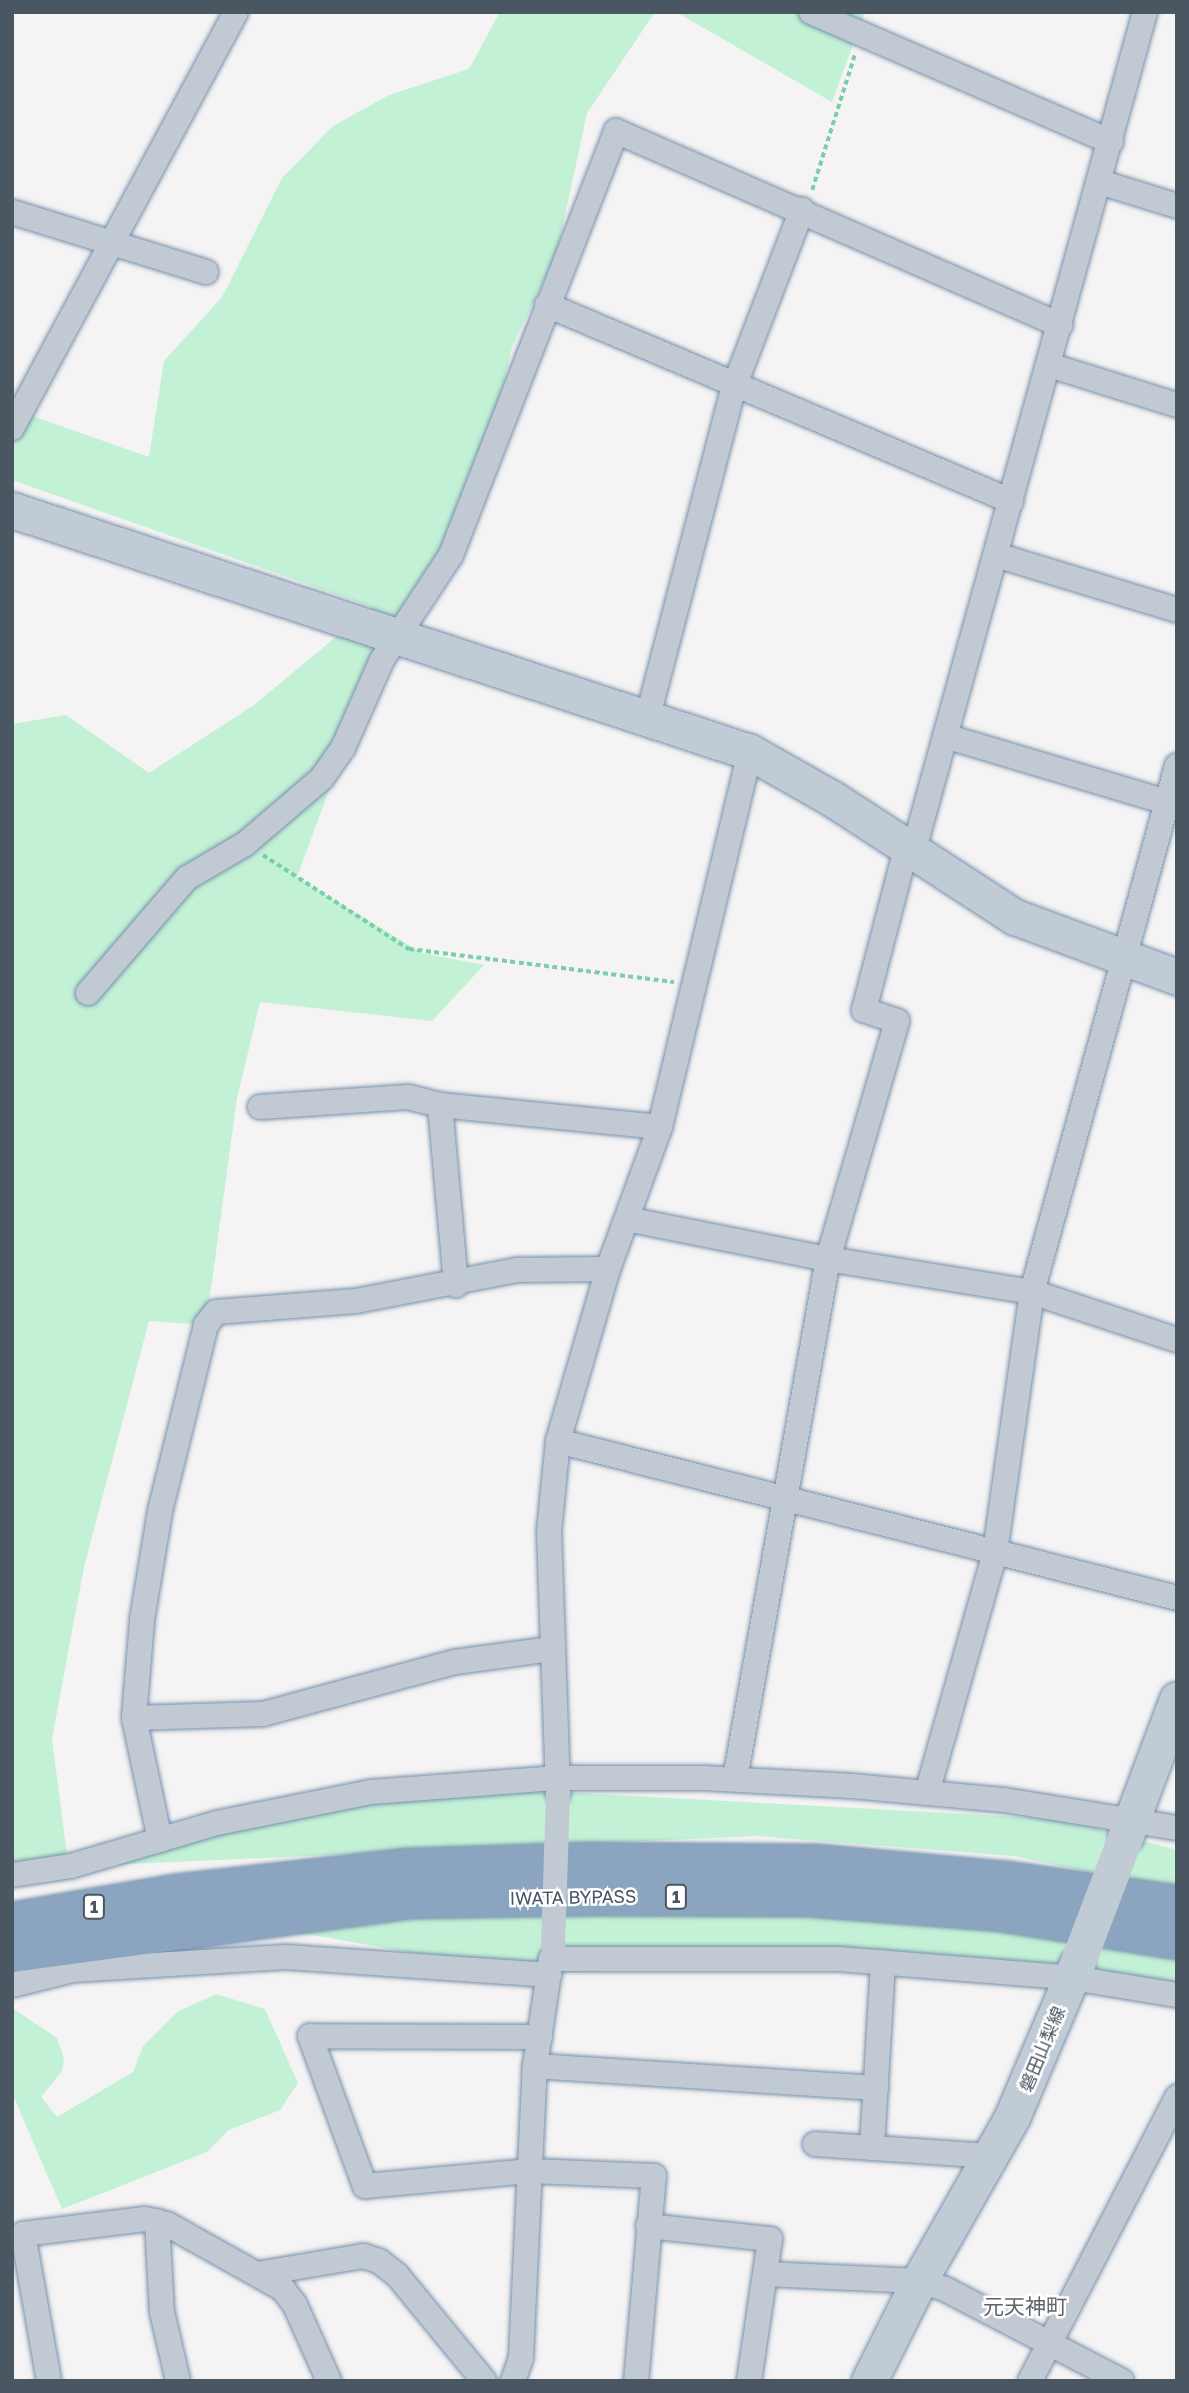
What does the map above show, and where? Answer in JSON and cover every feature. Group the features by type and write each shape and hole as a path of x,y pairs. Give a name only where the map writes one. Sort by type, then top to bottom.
{"highway":[{"name":"IWATA BYPASS","path":"12,1953 175,1912 410,1868 590,1862 789,1864 1007,1881 1177,1905"},
{"name":"IWATA BYPASS","path":"12,1922 411,1899 808,1897 1001,1912 1177,1940"},
{"path":"12,1901 175,1912"},
{"path":"12,1964 175,1912"}],"street":[{"path":"12,428 236,12"},
{"path":"811,12 860,36 1111,142"},
{"path":"736,1779 828,1259 897,1021 864,1010 996,555 1145,12"},
{"path":"88,993 187,878 245,844 322,778 343,748 382,660 451,555 616,131 1060,325"},
{"path":"1100,182 1177,205"},
{"path":"648,716 734,387 804,211"},
{"path":"12,212 206,272"},
{"path":"547,305 734,387 1011,501"},
{"path":"1049,365 1177,405"},
{"path":"12,510 399,634 750,752 910,847 1015,917 1121,960 1177,977"},
{"path":"996,555 1177,610"},
{"path":"945,736 1172,804"},
{"path":"513,2381 521,2358 535,2066 551,1960 558,1786 551,1649 549,1531 558,1441 608,1269 660,1127 750,752"},
{"path":"927,1793 995,1552 1032,1292 1121,960 1172,804 1177,766"},
{"path":"260,1107 408,1097 440,1105 660,1127"},
{"path":"440,1105 456,1285"},
{"path":"627,1219 828,1259 1032,1292 1177,1340"},
{"path":"159,1840 134,1717 142,1620 160,1511 206,1325 216,1312 356,1301 456,1285 517,1270 608,1269"},
{"path":"558,1441 1177,1598"},
{"path":"134,1717 263,1714 455,1662 551,1649"},
{"name":"磐田山梨線","path":"869,2381 919,2281 992,2156 1075,1971 1177,1699"},
{"path":"12,1875 71,1866 159,1840 371,1792 736,1779 927,1793 1129,1827 1177,1828"},
{"path":"12,1985 72,1970 286,1957 883,1962 1075,1971 1177,1996"},
{"path":"872,2148 883,1962"},
{"path":"540,2037 310,2036 365,2186 531,2171 654,2176 636,2381"},
{"path":"535,2066 876,2088"},
{"path":"1030,2381 1177,2097"},
{"path":"815,2144 992,2156"},
{"path":"49,2381 23,2234 145,2219 157,2221 283,2289 295,2305 329,2381"},
{"path":"157,2221 162,2312 178,2381"},
{"path":"648,2226 770,2239 749,2381"},
{"path":"257,2274 362,2256 380,2261 484,2381"},
{"path":"765,2274 919,2281 1122,2381"}],"path":[{"path":"804,211 860,36"},
{"path":"245,844 409,949 693,985"}],"green space":[{"path":"500,12 655,12 587,113 557,253 512,347 488,455 354,723 297,877 422,953 484,965 432,1021 260,1002 237,1098 206,1325 149,1321 84,1567 52,1739 70,1878 12,1881 12,724 66,715 149,773 254,705 372,607 12,480 12,428 21,412 149,457 164,361 222,297 282,178 333,126 389,95 469,69"},
{"path":"676,12 865,12 832,102"},
{"path":"502,1789 1060,1819 1177,1850 1177,1890 1014,1856 757,1836 107,1865 298,1807"},
{"path":"868,1901 1177,1944 1177,1994 860,1960 532,1974 238,1922"},
{"path":"216,1994 265,2009 298,2083 280,2110 229,2130 207,2152 62,2209 12,2093 12,2008 57,2038 64,2058 62,2071 41,2097 57,2117 133,2072 143,2046 177,2012"}],"district":[{"name":"元天神町","path":"1025,2306"}]}
